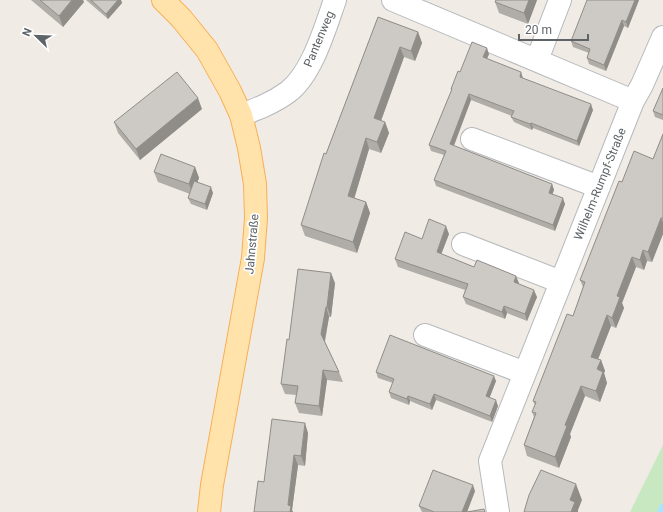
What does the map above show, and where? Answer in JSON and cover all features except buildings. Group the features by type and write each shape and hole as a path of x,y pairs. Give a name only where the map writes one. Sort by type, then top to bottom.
{"main road":[{"name":"Jahnstraße","path":"163,0 181,18 207,50 230,91 241,115 249,148 255,184 256,218 253,258 208,512"}],"street":[{"name":"Pantenweg","path":"241,115 270,104 289,91 304,74 313,58 336,0"},
{"path":"393,0 633,101"},
{"path":"536,60 560,0"},
{"name":"Wilhelm-Rumpf-Straße","path":"498,512 490,461 633,101 642,85 663,37"},
{"path":"472,139 598,187"},
{"path":"462,244 561,282"},
{"path":"425,335 525,373"}],"green space":[{"path":"663,445 663,512 630,512"}],"waterway":[{"path":"661,512 663,507"}]}
